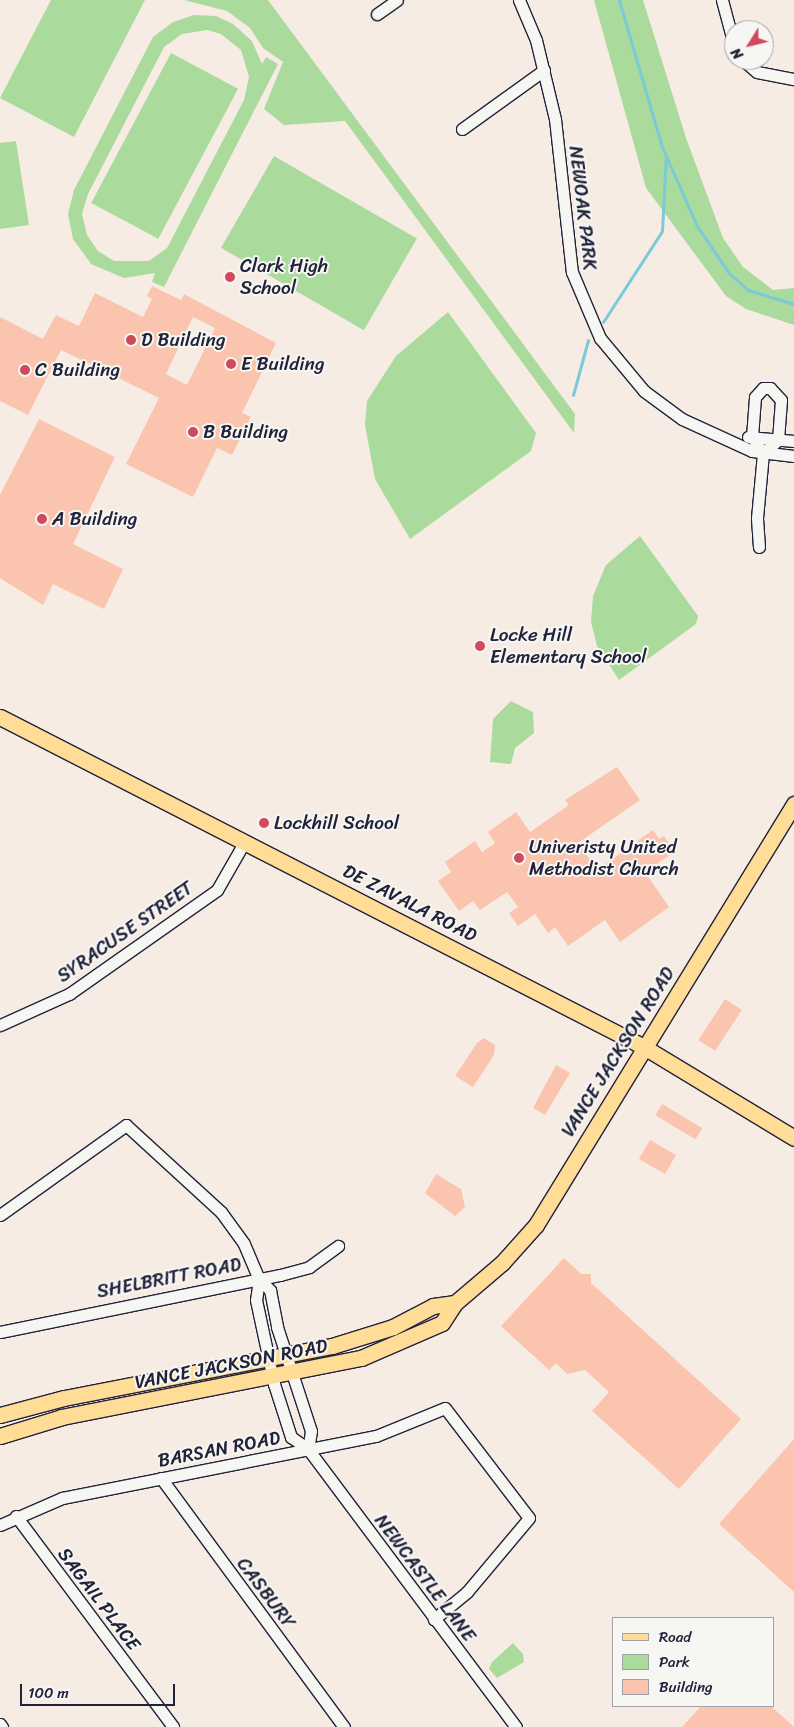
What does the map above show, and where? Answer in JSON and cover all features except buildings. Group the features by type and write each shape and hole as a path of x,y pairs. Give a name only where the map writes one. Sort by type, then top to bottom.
{"main road":[{"name":"DE ZAVALA ROAD","path":"0,717 644,1047 794,1138"},
{"name":"VANCE JACKSON ROAD","path":"0,1436 62,1417 272,1377 387,1349 442,1323 455,1303 502,1263 536,1224 794,804"},
{"name":"VANCE JACKSON ROAD","path":"0,1416 64,1398 370,1336 433,1306 455,1303"}],"street":[{"path":"377,14 397,0"},
{"name":"NEWOAK PARK","path":"519,0 544,70 555,120 572,272 588,316 611,356 644,391 701,429 734,439 752,451 794,456"},
{"path":"722,0 727,20"},
{"path":"462,129 544,70"},
{"path":"754,70 794,79"},
{"path":"759,547 757,518 764,453 778,440 781,400 770,388 763,388 754,397 752,437 764,453"},
{"name":"NEWOAK PARK","path":"734,439 752,437 794,441"},
{"name":"SYRACUSE STREET","path":"0,1025 69,994 217,890 245,841"},
{"name":"NEWCASTLE LANE","path":"0,1214 126,1125 222,1212 244,1244 259,1279 270,1290 291,1373 303,1414 311,1431 308,1449"},
{"name":"SHELBRITT ROAD","path":"0,1332 309,1267 338,1246"},
{"name":"NEWCASTLE LANE","path":"259,1279 256,1297 259,1314 272,1377 291,1437 308,1449 516,1727"},
{"path":"259,1314 274,1311"},
{"name":"BARSAN ROAD","path":"0,1524 62,1498 376,1436 445,1408 529,1518 468,1592 434,1619"},
{"path":"285,1421 303,1414"},
{"name":"CASBURY","path":"161,1478 344,1727"},
{"name":"SAGAIL PLACE","path":"16,1516 173,1727"}],"green space":[{"path":"51,0 145,0 74,137 0,98"},
{"path":"184,0 268,0 575,414 574,433 345,121 284,125 264,109 283,62 263,48 250,28 227,11"},
{"path":"594,0 643,0 686,138 723,238 743,267 773,290 794,288 794,325 746,309 726,296 646,188"},
{"path":"194,15 216,16 233,24 252,41 262,64 266,57 278,64 164,287 152,282 155,273 124,278 91,264 73,239 68,214 74,190 153,37 173,22","holes":["207,30 221,34 241,50 249,77 244,100 167,248 149,261 114,261 98,251 87,235 82,214 88,194 164,47 182,34"]},
{"path":"171,53 238,89 158,239 91,203"},
{"path":"16,141 29,225 0,229 0,143"},
{"path":"274,156 417,239 364,330 221,248"},
{"path":"448,312 536,433 531,451 410,539 375,479 365,425 367,401 396,356"},
{"path":"640,536 698,616 696,624 619,680 597,646 591,622 593,596 606,565"},
{"path":"511,701 533,712 534,733 515,748 511,764 490,762 493,719"},
{"path":"513,1643 523,1654 524,1662 497,1678 489,1669 492,1662"}],"waterway":[{"path":"619,0 662,147 697,226 729,273 748,290 794,304"},
{"path":"603,322 662,231 666,155"},
{"path":"573,395 588,340"}],"place":[{"name":"Clark High School","path":"230,277"},
{"name":"D Building","path":"131,340"},
{"name":"E Building","path":"231,364"},
{"name":"C Building","path":"25,370"},
{"name":"B Building","path":"193,432"},
{"name":"A Building","path":"42,519"},
{"name":"Locke Hill Elementary School","path":"480,646"},
{"name":"Lockhill School","path":"264,823"},
{"name":"Univeristy United Methodist Church","path":"519,858"}]}
